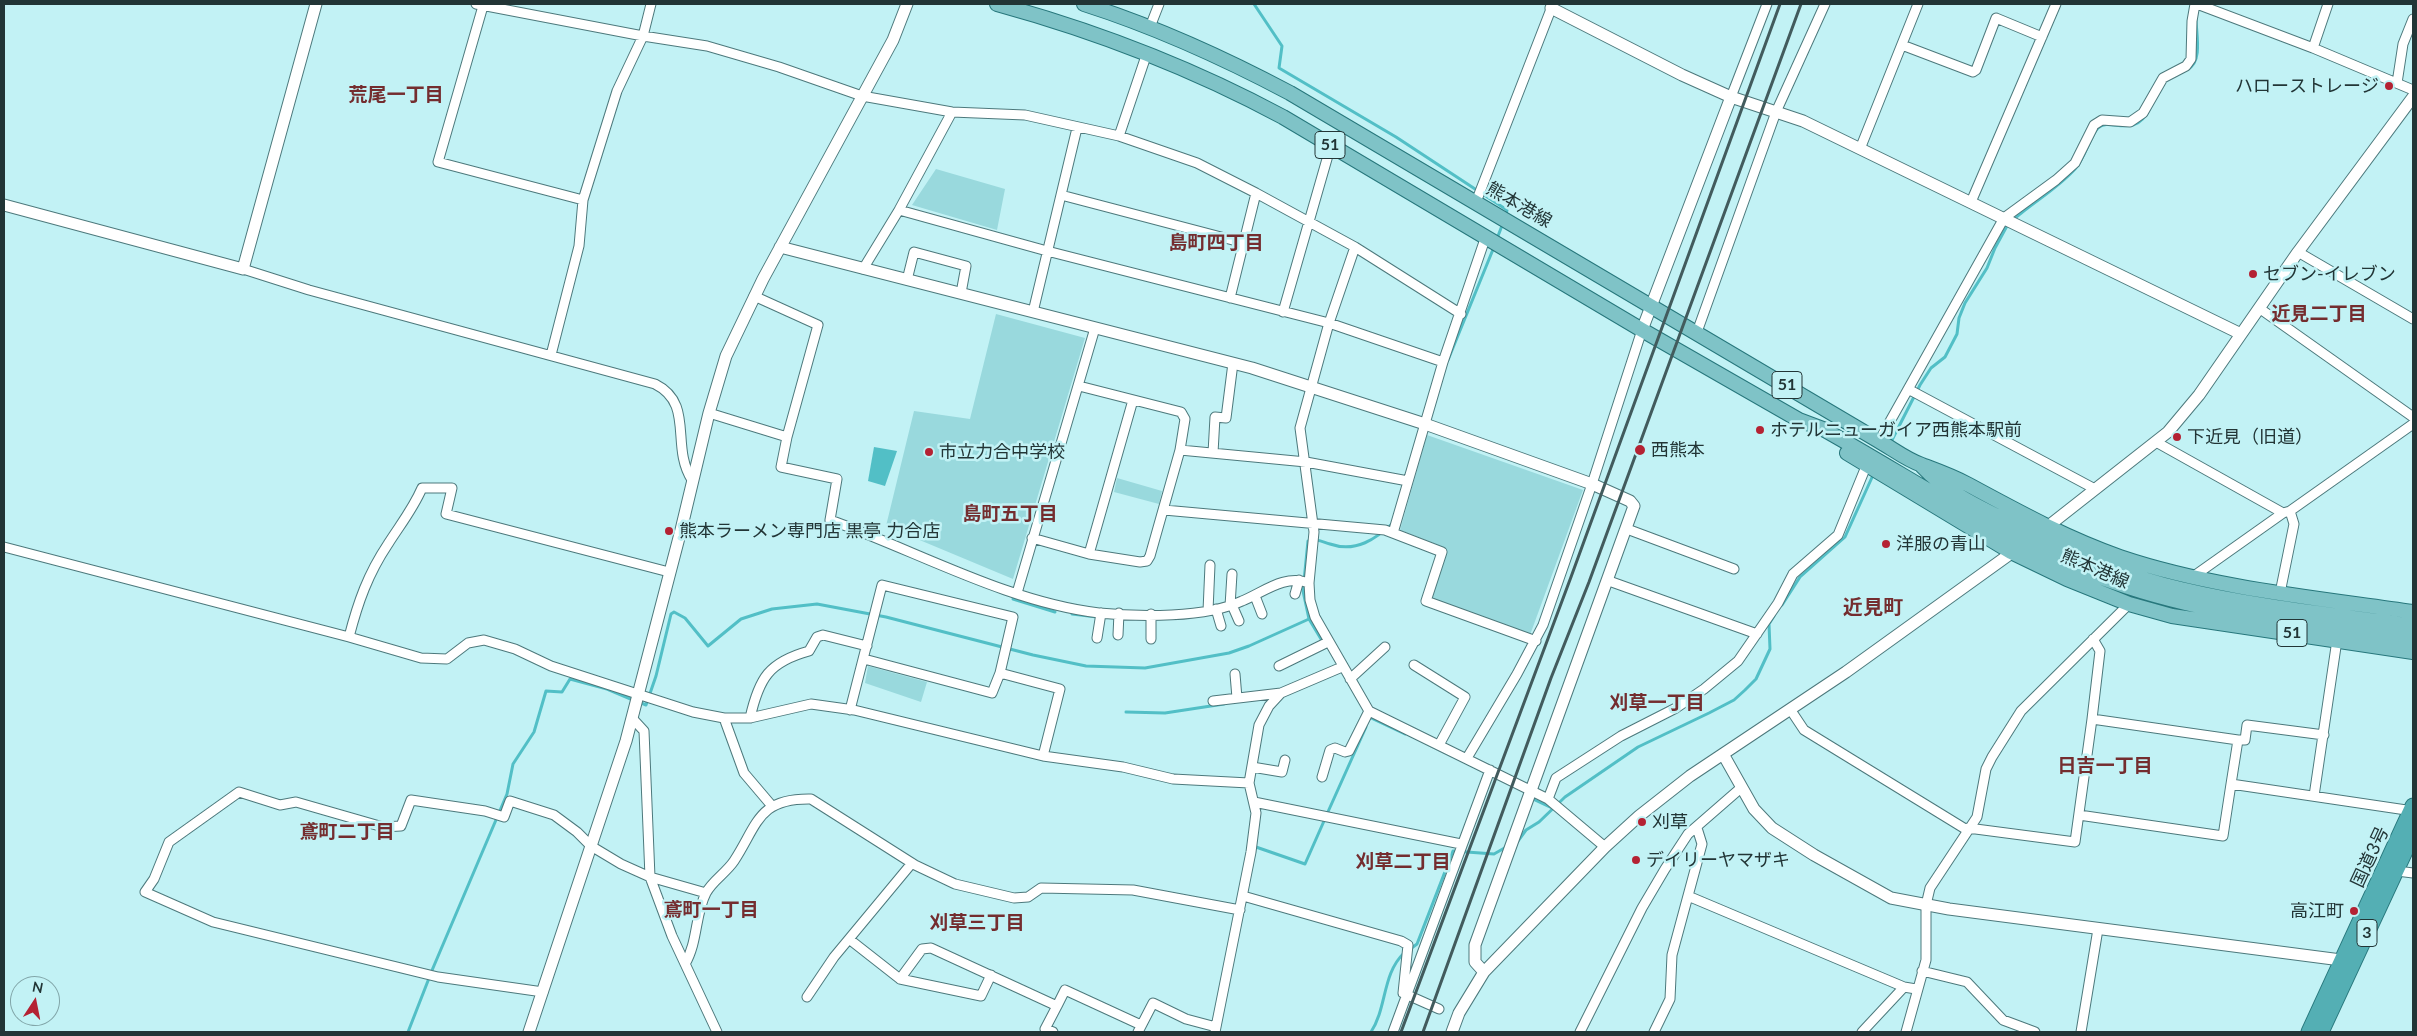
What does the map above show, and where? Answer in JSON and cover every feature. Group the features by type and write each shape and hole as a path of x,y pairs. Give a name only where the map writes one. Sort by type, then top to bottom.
{"highway":[{"name":"国道3号","path":"2321,1032 2346,962 2413,809"},
{"name":"国道3号","path":"2309,1032 2397,871 2413,834"}],"main road":[{"name":"熊本港線","path":"997,4 1066,23 1194,72 1239,93 1799,420 1823,429 1872,456 2023,544 2072,566 2156,596 2198,607 2413,626"},
{"name":"熊本港線","path":"1084,4 1150,26 1250,72 1290,93 1652,305 1879,441 1921,465 1937,469 2041,531 2117,569 2179,589 2292,615 2413,639"},
{"name":"熊本港線","path":"1799,420 1817,435 2011,552 2067,579 2129,604 2172,616 2413,652"},
{"name":"熊本港線","path":"2041,531 2122,557 2194,576 2280,593 2413,612"}],"street":[{"path":"242,269 316,4"},
{"path":"551,355 579,246 583,200 617,91 643,36 651,4"},
{"path":"528,1032 543,992 632,718 708,413 726,356 754,296 900,27 907,4"},
{"path":"1150,26 1159,4"},
{"path":"1467,758 1536,641 1592,484 1642,330 1767,4"},
{"path":"1697,332 1776,112 1825,4"},
{"path":"1860,149 1918,4"},
{"path":"1971,202 2056,4"},
{"path":"1879,441 2004,218 2056,180 2075,163 2094,125 2102,120 2130,122 2143,113 2163,78 2186,66 2191,59 2192,21 2196,4 2313,48 2413,90"},
{"path":"2313,48 2328,4"},
{"path":"583,200 438,162 480,5 643,36 707,46 862,96 952,112 1025,115 1118,136 1197,163 1256,193 1354,247 1461,314"},
{"path":"1476,202 1549,5 1682,75 1732,96 1803,121 2241,334"},
{"path":"1902,45 1972,72 1976,70 1996,18 2042,37"},
{"path":"2398,83 2403,44 2413,20"},
{"path":"1118,136 1146,53"},
{"path":"1452,1032 1460,1013 1484,972 1604,847 1639,816 1690,776 1846,672 2041,531 2168,432 2199,395 2298,252 2413,97"},
{"path":"864,270 952,112"},
{"path":"1033,312 1077,128"},
{"path":"1283,312 1307,222 1331,145"},
{"path":"1230,298 1256,193"},
{"path":"1061,195 1244,243"},
{"path":"4,205 654,384 672,396 678,411 681,454 686,472 692,480"},
{"path":"899,210 1047,251 1329,323 1443,362"},
{"path":"1393,533 1443,362 1461,314 1486,236"},
{"path":"780,247 1233,363 1311,386 1425,424 1592,484 1630,501 1634,506 1609,581 1475,945 1475,962 1484,972"},
{"path":"1354,247 1329,323 1300,428 1313,523 1309,583 1312,609 1328,642 1369,711 1548,799 1604,847"},
{"path":"907,280 914,252 966,266 961,294"},
{"path":"2298,252 2413,319"},
{"path":"754,296 818,324 787,437 781,467 837,479 830,520 881,538 1040,601 1101,613 1151,614 1212,610 1255,596 1283,581 1300,580 1309,583"},
{"path":"2259,308 2413,418"},
{"path":"1017,593 1095,328"},
{"path":"1213,453 1215,417 1226,418 1233,363"},
{"path":"1032,538 1089,554 1140,562 1147,561 1164,510 1180,450 1185,419 1181,412 1079,386"},
{"path":"1908,389 2095,489"},
{"path":"1089,554 1133,400"},
{"path":"708,413 787,437"},
{"path":"2194,576 2413,424"},
{"path":"2156,442 2286,512 2294,524 2280,593"},
{"path":"1180,450 1306,462 1408,481"},
{"path":"1548,799 1556,778 1621,736 1676,708 1704,689 1738,661 1778,603 1793,574 1838,535 1867,464"},
{"path":"349,636 360,596 374,566 414,507 422,488 452,488 446,514 669,572"},
{"path":"1164,510 1313,523 1393,533 1442,552 1426,601 1536,641"},
{"path":"1627,529 1734,568"},
{"path":"4,547 349,636 421,658 447,659 468,643 484,640 515,649 551,666 694,712 724,718 750,718 810,704 850,710 1043,756 1123,767 1174,779 1250,783"},
{"path":"1210,565 1212,610 1221,626"},
{"path":"1232,574 1231,605 1239,621"},
{"path":"1295,594 1300,580"},
{"path":"1609,581 1757,634"},
{"path":"850,710 882,585 1013,618 1000,673 992,693 864,659"},
{"path":"1255,596 1262,614"},
{"path":"1906,1032 1916,988 1926,960 1926,905 1930,888 1977,817 1986,769 2021,711 2129,604"},
{"path":"1097,638 1101,613"},
{"path":"1118,636 1120,613"},
{"path":"1151,614 1151,640"},
{"path":"750,718 763,679 777,664 788,657 809,652 817,637 823,635 867,646"},
{"path":"1790,710 1804,730 1968,829 2075,842 2100,651 2093,639"},
{"path":"2314,796 2337,640"},
{"path":"1279,666 1328,642"},
{"path":"1350,679 1386,647"},
{"path":"1414,665 1465,697 1439,745"},
{"path":"1213,701 1281,693 1342,667"},
{"path":"1000,673 1060,689 1043,756"},
{"path":"1235,674 1237,698"},
{"path":"1053,1032 1045,1029 1065,990 1140,1029 1153,1002 1186,1019 1216,1030 1243,896 1254,827 1254,802 1250,783 1256,735 1262,716 1281,693"},
{"path":"1322,777 1330,750 1335,748 1345,752 1349,751 1369,711"},
{"path":"632,718 644,731 650,877 685,964 717,1032"},
{"path":"724,718 744,773 772,806"},
{"path":"2092,719 2235,740 2245,740 2247,725 2324,735"},
{"path":"2079,814 2223,836 2238,740 2235,740"},
{"path":"1723,754 1754,809 1772,828 1814,855 1892,898 1926,905 2346,962"},
{"path":"1252,768 1282,772 1285,760"},
{"path":"1393,1032 1461,844 1490,770"},
{"path":"2231,784 2413,809"},
{"path":"1580,1032 1642,908 1684,841 1742,787"},
{"path":"543,992 438,977 213,922 145,892 154,879 169,842 239,792 280,805 296,802 383,827 401,826 411,800 485,811 504,817 510,801 554,815 577,832 591,846 650,877 706,893"},
{"path":"685,964 691,953 706,893 734,862 749,832 772,806 790,798 811,799 912,863 955,884 1014,898 1028,897 1041,888 1133,890 1240,910"},
{"path":"1254,802 1461,844"},
{"path":"1654,1032 1670,999 1672,955 1702,844 1697,828"},
{"path":"807,997 849,939 912,863"},
{"path":"2397,871 2413,873"},
{"path":"1243,896 1402,941 1408,945 1403,993 1439,1009"},
{"path":"1688,896 1904,986 1916,988"},
{"path":"2081,1032 2098,929"},
{"path":"849,939 900,979 981,996 992,975"},
{"path":"900,979 922,949 931,948 1057,1006"},
{"path":"1922,971 1967,982 2003,1020 2035,1032"},
{"path":"1862,1032 1904,986"}],"shaded area":[{"path":"936,169 1005,189 997,230 912,205"},
{"path":"996,314 1085,338 1013,579 886,526 914,411 970,419"},
{"path":"1427,435 1583,490 1530,635 1429,599 1446,548 1400,530"},
{"path":"874,447 897,451 885,486 868,481"},
{"path":"1117,478 1162,491 1159,504 1114,492"},
{"path":"868,666 927,682 921,702 865,683"}],"waterway":[{"path":"1254,4 1282,46 1279,68 1396,137 1507,210 1506,215"},
{"path":"2188,69 2196,60 2196,19"},
{"path":"2013,220 2061,183 2075,169 2098,128 2109,124 2130,126 2144,118 2150,108"},
{"path":"1498,236 1503,223"},
{"path":"1891,442 1920,385 1931,368 1945,357 1957,334 1959,318 1965,303 1987,268 2008,224"},
{"path":"1448,360 1494,247"},
{"path":"1782,605 1800,577 1845,537 1874,473"},
{"path":"639,702 646,705 656,676 671,614 674,612 685,618 708,646 741,619 772,609 817,604 886,617 1033,655 1086,666 1145,668 1229,653 1309,619 1303,591 1308,541 1314,540 1348,547 1373,539 1394,522"},
{"path":"1013,599 1055,612"},
{"path":"1072,614 1097,617"},
{"path":"1518,841 1526,830 1539,822 1565,797 1638,747 1734,700 1756,679 1770,649 1769,624 1774,616"},
{"path":"1309,619 1321,639"},
{"path":"408,1032 507,794 513,764 534,732 546,691 562,692 570,679 607,689 633,700"},
{"path":"1126,712 1165,713 1224,704"},
{"path":"1369,717 1405,734"},
{"path":"1327,814 1366,727"},
{"path":"1535,800 1552,808"},
{"path":"1256,847 1305,864 1324,821"},
{"path":"1409,950 1417,944 1453,851 1494,854 1508,846"},
{"path":"1371,1032 1380,1012 1392,971 1404,953"}],"railway":[{"path":"1401,1032 1571,577 1780,4"},
{"path":"1423,1032 1551,678 1589,582 1801,4"}],"place":[{"name":"ハローストレージ","path":"2389,86"},
{"name":"セブン-イレブン","path":"2253,274"},
{"name":"ホテルニューガイア西熊本駅前","path":"1760,430"},
{"name":"下近見（旧道）","path":"2177,437"},
{"name":"西熊本","path":"1640,450"},
{"name":"市立力合中学校","path":"929,452"},
{"name":"熊本ラーメン専門店 黒亭 力合店","path":"669,531"},
{"name":"洋服の青山","path":"1886,544"},
{"name":"刈草","path":"1642,822"},
{"name":"デイリーヤマザキ","path":"1636,860"},
{"name":"高江町","path":"2354,911"}],"district":[{"name":"荒尾一丁目","path":"396,95"},
{"name":"島町四丁目","path":"1216,243"},
{"name":"近見二丁目","path":"2319,314"},
{"name":"島町五丁目","path":"1010,514"},
{"name":"近見町","path":"1873,608"},
{"name":"刈草一丁目","path":"1657,703"},
{"name":"日吉一丁目","path":"2105,766"},
{"name":"鳶町二丁目","path":"347,832"},
{"name":"刈草二丁目","path":"1403,862"},
{"name":"鳶町一丁目","path":"711,910"},
{"name":"刈草三丁目","path":"977,923"}]}
